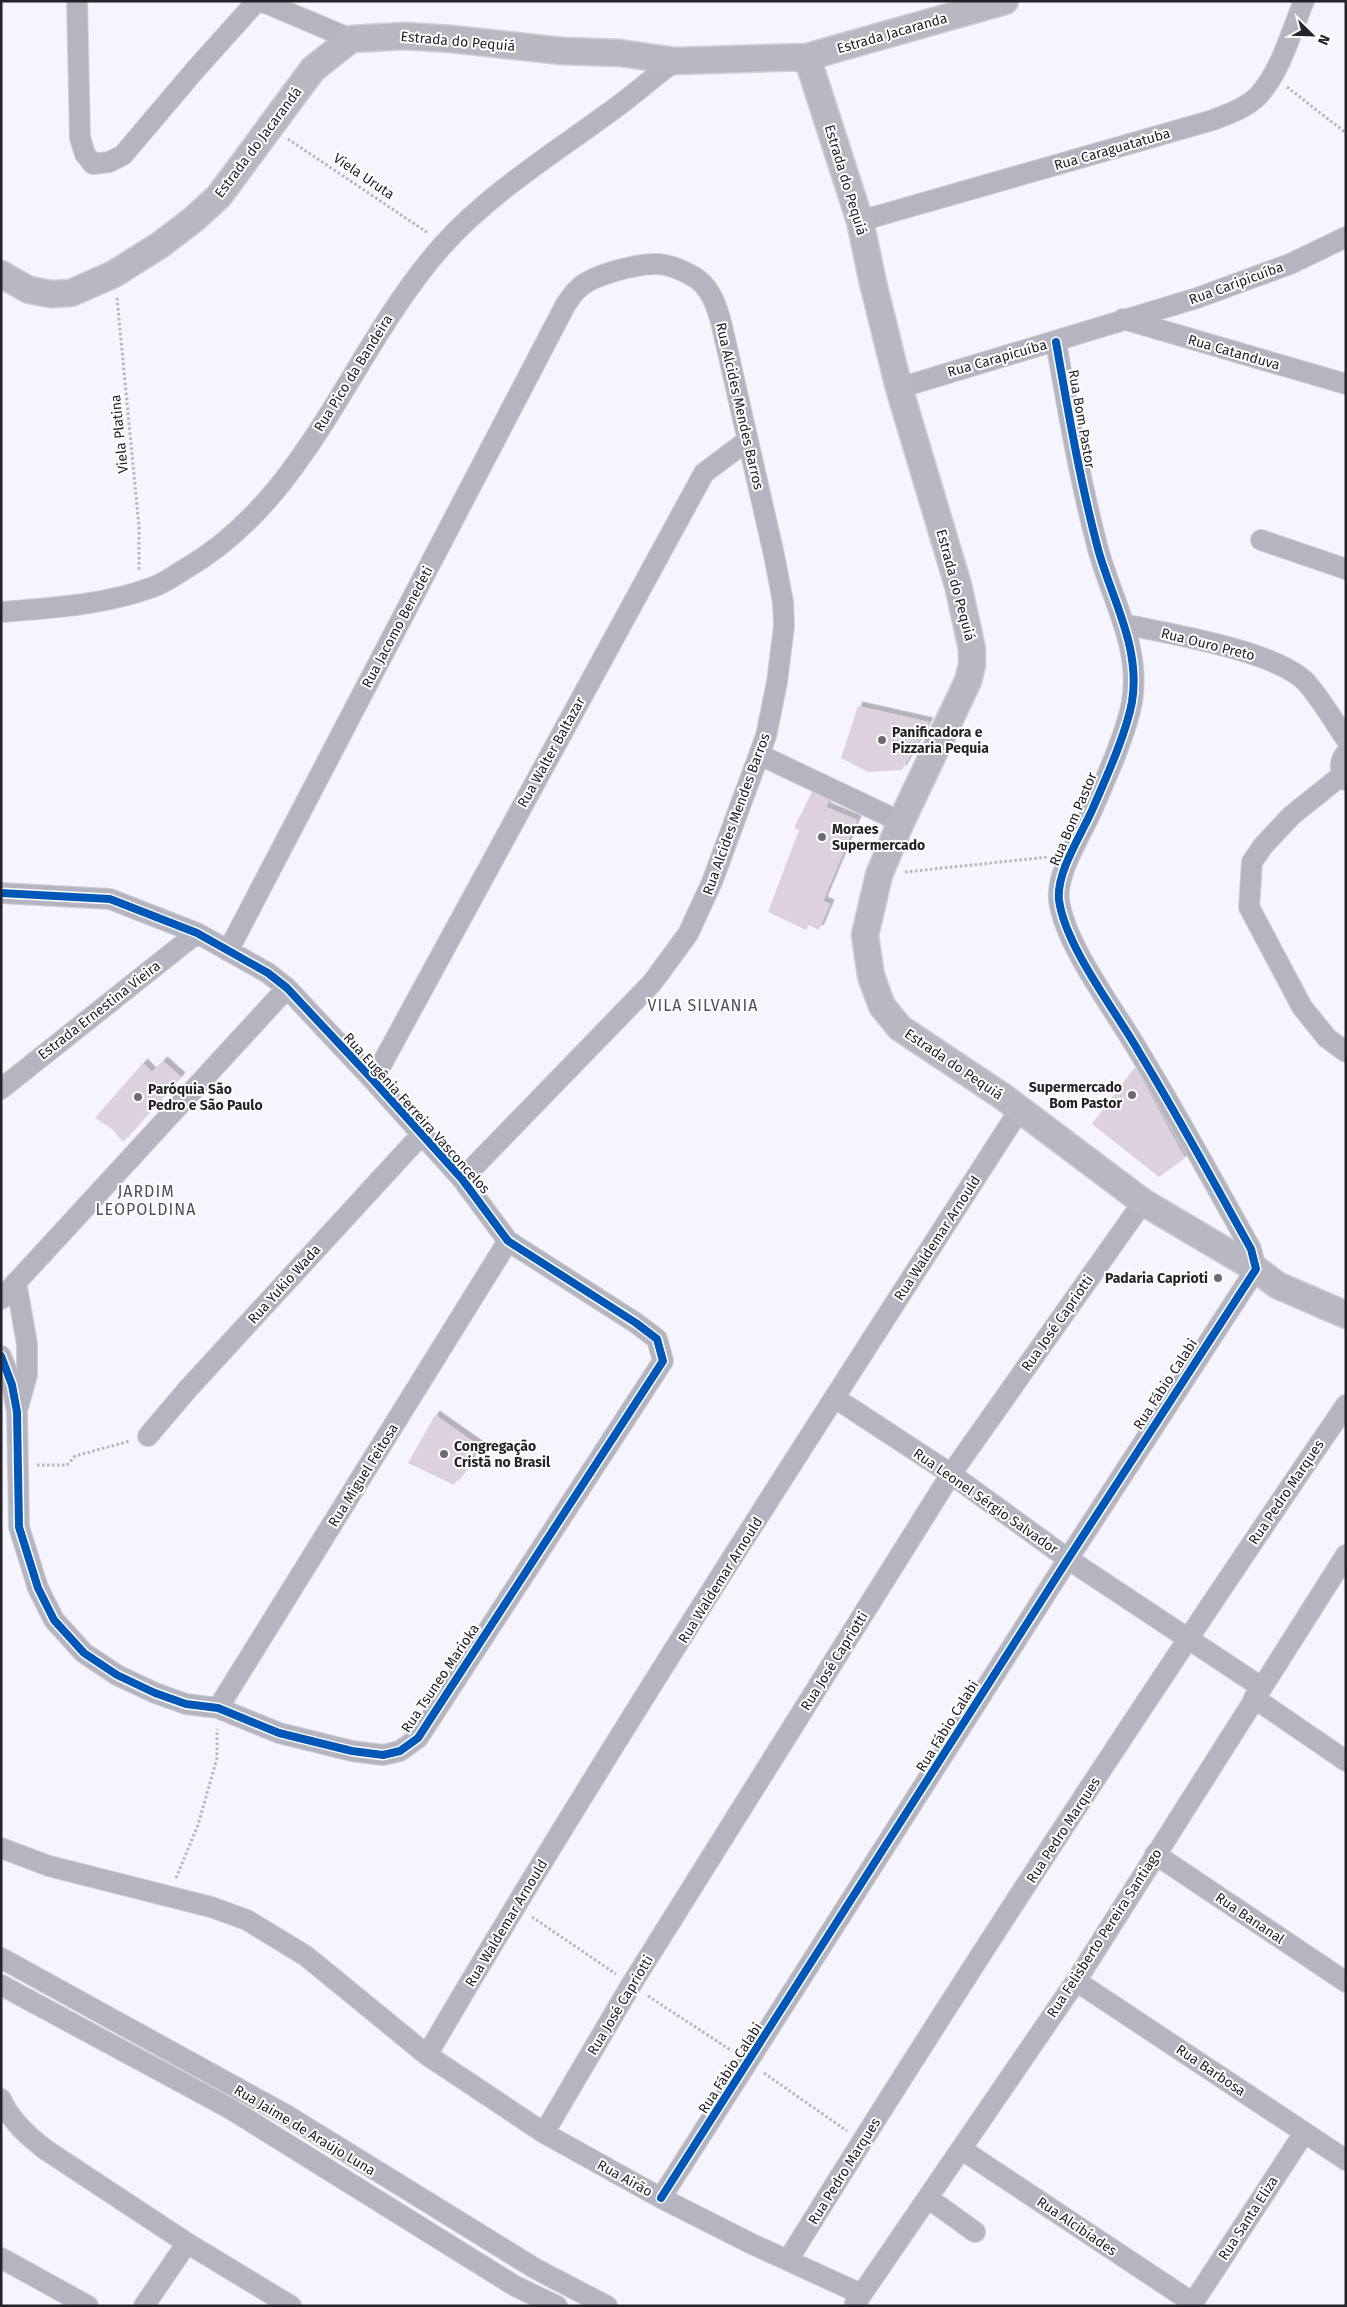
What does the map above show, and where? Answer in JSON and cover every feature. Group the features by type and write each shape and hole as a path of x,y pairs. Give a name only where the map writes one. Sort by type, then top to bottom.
{"main road":[{"name":"Estrada Jacaranda","path":"807,57 1005,1"},
{"name":"Estrada do Pequiá","path":"350,39 405,36 452,38 562,51 611,52 675,61 807,57 860,221 899,388 958,584 972,649 972,665 968,681 879,874 865,935 871,976 882,1006 900,1028 1020,1109 1143,1202 1256,1268 1283,1288 1346,1315"},
{"name":"Estrada do Jacarandá","path":"1,274 29,290 51,294 71,292 114,274 160,245 194,219 219,196 313,69 350,39"}],"street":[{"path":"77,1 80,138 85,154 93,164 109,162 123,155 194,70 257,1"},
{"path":"261,1 350,39"},
{"name":"Rua Caraguatatuba","path":"860,221 1213,120 1238,110 1257,97 1272,76 1304,1"},
{"name":"Rua Pico da Bandeira","path":"1,612 72,606 140,592 157,585 207,557 255,516 298,464 392,310 444,244 489,200 610,112 675,61"},
{"name":"Rua Caripicuíba","path":"1123,319 1197,298 1290,264 1346,237"},
{"name":"Rua Alcides Mendes Barros","path":"462,1179 652,982 688,934 712,882 766,736 777,682 784,626 783,602 774,555 722,322 713,298 702,283 674,268 657,264 614,272 593,279 578,288 566,304"},
{"name":"Rua Jacomo Benedeti","path":"228,951 566,304"},
{"name":"Rua Carapicuíba","path":"899,388 1056,342 1123,319"},
{"name":"Rua Catanduva","path":"1123,319 1346,384"},
{"name":"Rua Bom Pastor","path":"1056,342 1079,473 1099,552 1133,655 1132,703 1093,808 1063,871 1059,898 1070,939 1140,1052 1251,1249 1256,1268"},
{"name":"Rua Walter Baltazar","path":"373,1080 704,473 748,440"},
{"path":"1261,540 1346,570"},
{"name":"Rua Ouro Preto","path":"1124,624 1258,655 1291,672 1304,681 1314,693 1346,739"},
{"path":"1346,753 1341,762 1344,777 1291,816 1263,846 1252,862 1249,907 1302,1007 1327,1038 1346,1052"},
{"path":"760,754 902,822"},
{"name":"Rua Eugênia Ferreira Vasconcelos","path":"1,893 110,899 197,933 268,973 287,988 422,1134 462,1179 508,1241 636,1323"},
{"name":"Estrada Ernestina Vieira","path":"1,1089 197,933"},
{"path":"1,1299 287,988"},
{"name":"Rua Waldemar Arnould","path":"427,2055 520,1897 834,1398 1020,1109"},
{"name":"Rua Yukio Wada","path":"148,1436 187,1390 422,1134"},
{"name":"Rua José Capriotti","path":"544,2133 631,1984 951,1474 1143,1202"},
{"name":"Rua Miguel Feitosa","path":"218,1708 508,1241"},
{"name":"Rua Fábio Calabi","path":"661,2198 1068,1559 1256,1268"},
{"name":"Rua Tsuneo Marioka","path":"16,1282 27,1344 27,1375 17,1412"},
{"name":"Rua Tsuneo Marioka","path":"1,1356 12,1385 17,1412 19,1527 38,1588 54,1620 84,1653 117,1675 154,1693 186,1704 218,1708 279,1733 352,1751 383,1754 400,1751 418,1738 663,1361 657,1339 636,1323"},
{"name":"Rua Leonel Sérgio Salvador","path":"834,1398 951,1474 1068,1559 1186,1639 1346,1761"},
{"name":"Rua Pedro Marques","path":"788,2260 862,2141 1186,1639 1346,1405"},
{"name":"Rua Felisberto Pereira Santiago","path":"857,2300 1076,1980 1346,1556"},
{"name":"Rua Airão","path":"1,1848 49,1866 145,1892 169,1896 247,1920 306,1956 427,2055 544,2133 661,2198 788,2260 857,2300"},
{"name":"Rua Bananal","path":"1155,1854 1346,1982"},
{"name":"Rua Jaime de Araújo Luna","path":"1,1958 288,2116 536,2269 607,2306"},
{"name":"Rua Barbosa","path":"1076,1980 1346,2160"},
{"name":"Rua Jaime de Araújo Luna","path":"1,1985 229,2108 515,2286 557,2306"},
{"path":"1,2098 5,2108 27,2135 46,2150 187,2243 290,2306"},
{"name":"Rua Santa Eliza","path":"1192,2304 1304,2133"},
{"name":"Rua Alcibíades","path":"961,2149 1192,2304"},
{"path":"928,2198 975,2232"},
{"path":"144,2306 187,2243"},
{"path":"1,2258 88,2306"}],"path":[{"path":"1272,76 1346,133"},
{"path":"879,874 1071,854"},
{"path":"17,1465 67,1465 75,1456 148,1436"},
{"path":"169,1896 198,1826 217,1758 218,1708"},
{"path":"749,2062 862,2141"}],"building":[{"path":"858,706 929,722 902,770 868,772 841,758"},
{"path":"814,788 831,797 826,807 857,820 823,901 830,904 819,930 809,925 806,930 768,912 799,830 794,828"},
{"name":"Paróquia São Pedro e São Paulo","path":"163,1061 181,1077 123,1142 112,1129 95,1118 143,1063 152,1072"},
{"name":"Supermercado Bom Pastor","path":"1135,1067 1185,1158 1159,1177 1092,1124"},
{"name":"Congregação Cristã no Brasil","path":"435,1415 478,1445 467,1468 454,1485 408,1463"}],"cycle path":[{"path":"661,2198 1068,1559 1256,1269 1251,1249 1196,1150 1129,1035 1092,978 1071,937 1063,918 1059,900 1059,889 1066,865 1098,796 1125,728 1132,702 1134,682 1129,643 1098,549 1086,498 1056,342"},
{"path":"1,893 110,899 197,933 268,973 287,988 462,1179 508,1241 636,1323 657,1339 663,1361 418,1738 400,1751 383,1755 352,1751 279,1733 218,1708 186,1704 155,1693 117,1675 84,1653 54,1620 38,1588 19,1527 17,1412 12,1385 1,1356"}],"place":[{"name":"Panificadora e Pizzaria Pequia","path":"882,740"},
{"name":"Moraes Supermercado","path":"822,837"},
{"name":"Supermercado Bom Pastor","path":"1132,1095"},
{"name":"Paróquia São Pedro e São Paulo","path":"138,1097"},
{"name":"Padaria Caprioti","path":"1218,1278"},
{"name":"Congregação Cristã no Brasil","path":"444,1454"}],"district":[{"name":"VILA SILVANIA","path":"703,1005"},
{"name":"JARDIM LEOPOLDINA","path":"146,1200"}]}
